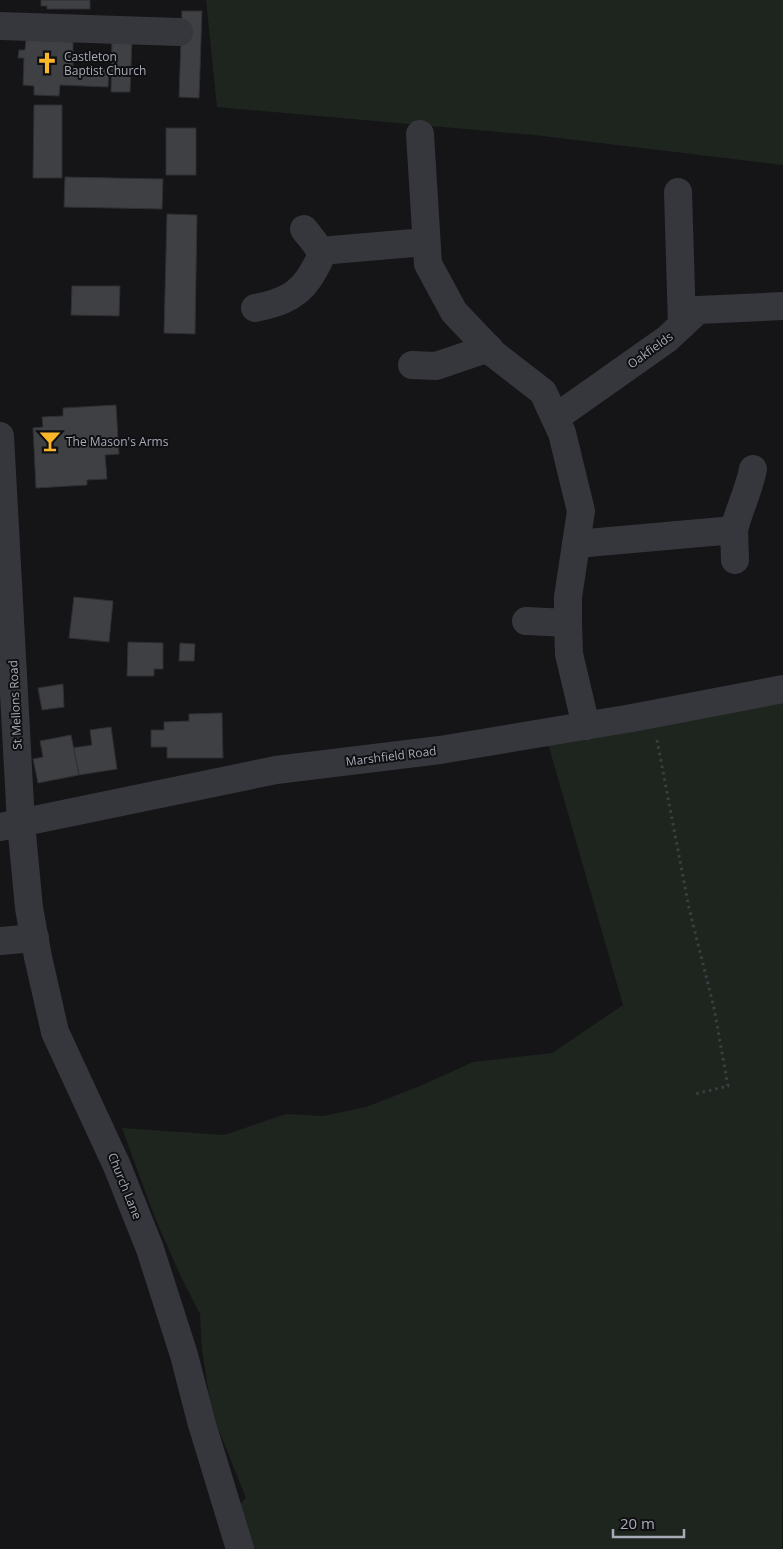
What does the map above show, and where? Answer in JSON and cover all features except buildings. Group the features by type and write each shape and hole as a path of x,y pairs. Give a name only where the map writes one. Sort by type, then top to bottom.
{"street":[{"path":"0,26 179,32"},
{"path":"420,134 425,242 428,264 454,312 489,348 543,392 562,433 581,511 568,597 568,624 569,654 586,726"},
{"path":"678,192 682,326"},
{"path":"255,308 279,303 293,296 308,283 320,260 320,251 304,229"},
{"path":"320,251 425,242"},
{"name":"Oakfields","path":"555,418 667,339 698,310 783,306"},
{"path":"412,365 436,366 489,348"},
{"name":"St Mellons Road","path":"0,436 10,825"},
{"path":"735,560 734,530 754,469"},
{"path":"576,544 734,530"},
{"path":"526,621 568,624"},
{"name":"Marshfield Road","path":"10,825 276,770 440,750 655,714 783,689"},
{"name":"Church Lane","path":"10,825 55,1032 117,1166 150,1249 184,1355 201,1421 240,1549"},
{"path":"0,941 34,938"}],"path":[{"path":"655,714 657,741 687,899 714,1008 728,1086 695,1094"}],"shaded area":[{"path":"206,0 783,0 783,165 534,135 217,107"},
{"path":"783,689 782,1549 254,1549 240,1504 246,1498 212,1413 202,1350 200,1314 155,1218 122,1128 224,1135 286,1114 323,1116 366,1107 420,1086 473,1062 552,1053 623,1005 545,733"}],"place":[{"name":"Castleton Baptist Church","path":"47,63"},
{"name":"The Mason's Arms","path":"50,441"}]}
